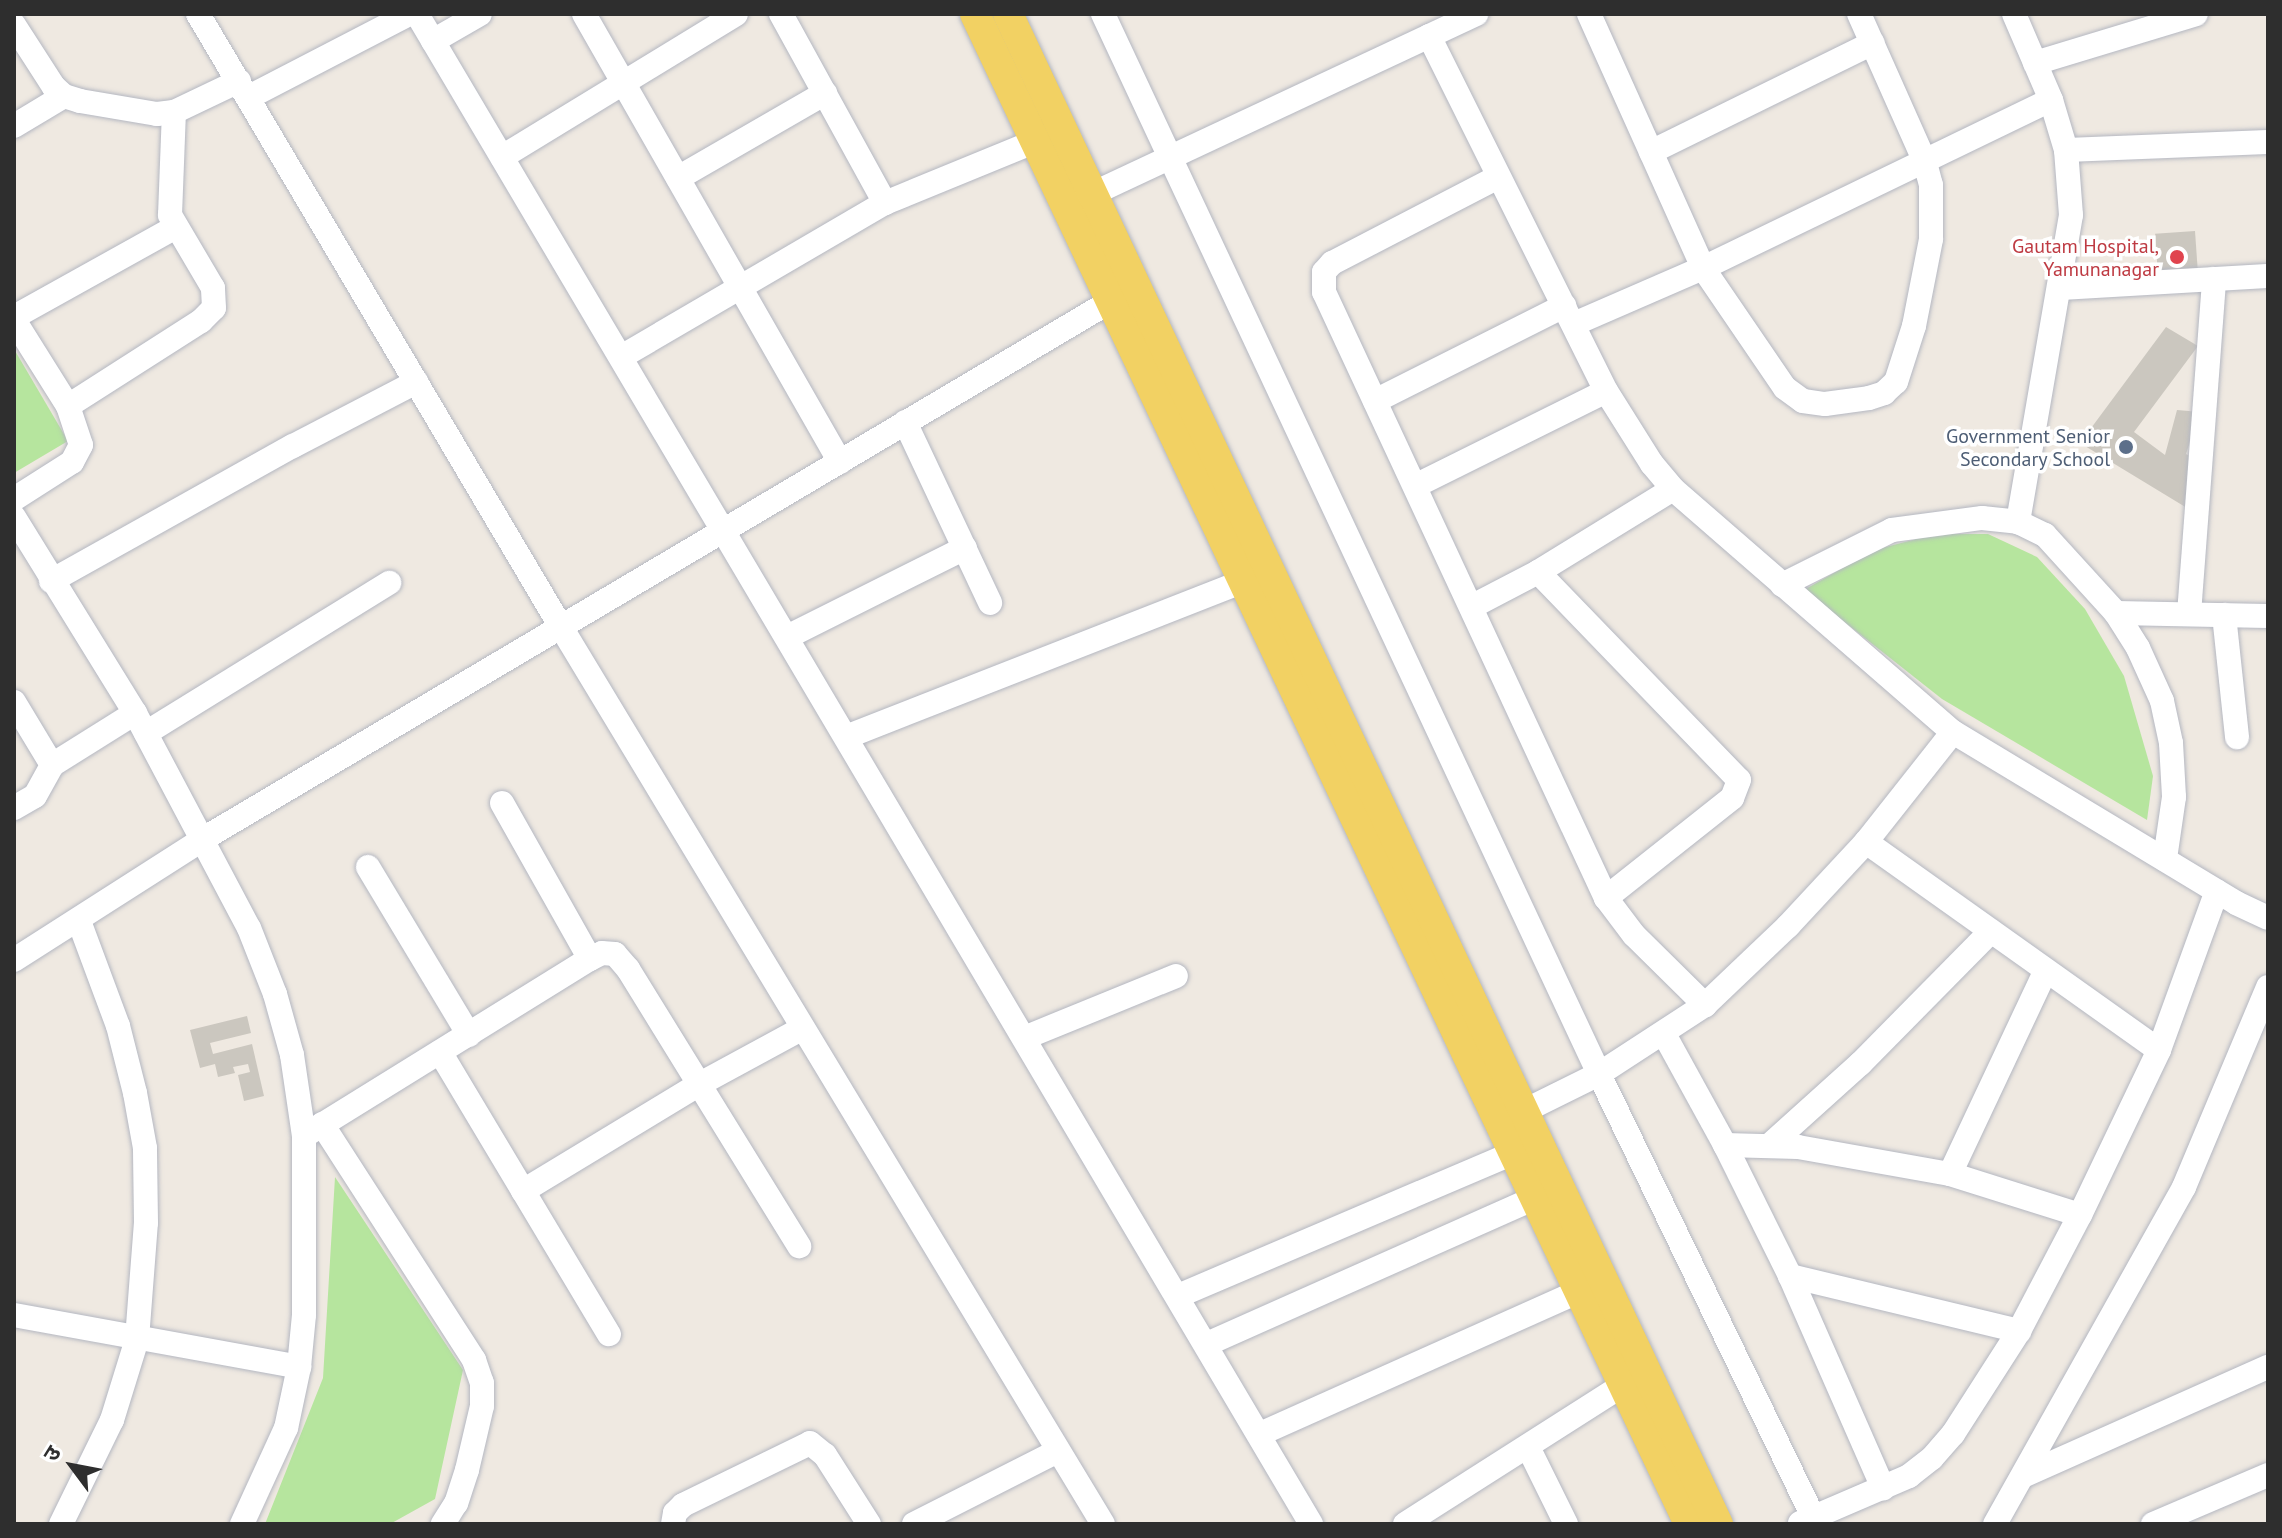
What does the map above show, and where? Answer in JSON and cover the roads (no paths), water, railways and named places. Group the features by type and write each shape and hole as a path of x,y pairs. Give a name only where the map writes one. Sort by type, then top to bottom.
{"main road":[{"path":"975,14 1242,582 1512,1117 1513,1153 1579,1291 1634,1377 1718,1524"},
{"path":"1008,14 1136,286 1512,1117 1634,1377 1689,1524"}],"street":[{"path":"198,14 561,627 1103,1524"},
{"path":"14,25 46,77 64,96 141,111 174,112 244,89 409,14"},
{"path":"417,14 1311,1524"},
{"path":"433,41 480,14"},
{"path":"584,14 840,462"},
{"path":"502,157 736,14"},
{"path":"781,14 885,203"},
{"path":"1103,14 1806,1520 1909,1476 1946,1442 2019,1331 2080,1215 2159,1050 2217,891"},
{"path":"1065,207 1476,14"},
{"path":"1589,14 1703,268 1785,388 1803,401 1825,404 1884,393 1896,382 1903,365 1931,239 1931,185 1925,162 1859,14"},
{"path":"2014,14 2051,100 2066,150 2071,215 2018,522"},
{"path":"2035,63 2196,14"},
{"path":"1429,36 1606,391 1652,464 1673,489 1953,732 2217,891 2268,918"},
{"path":"1651,152 1873,43"},
{"path":"678,178 825,93"},
{"path":"14,126 64,96"},
{"path":"1375,401 1569,315 1703,268 2051,100"},
{"path":"68,406 201,321 214,308 213,288 174,228 169,200 174,112"},
{"path":"621,357 885,203 1034,142"},
{"path":"2066,150 2268,142"},
{"path":"1498,177 1332,263 1324,272 1324,292 1606,898 1634,935 1705,1005"},
{"path":"14,499 72,462 81,445 68,406 14,318 174,228"},
{"path":"2060,288 2268,276"},
{"path":"2189,614 2214,279"},
{"path":"14,960 203,839 1136,286"},
{"path":"51,581 321,430 416,382"},
{"path":"1415,486 1606,391"},
{"path":"905,422 990,603"},
{"path":"1471,607 1538,572 1673,489"},
{"path":"14,517 140,723 249,928 275,994 313,1130 299,1367 286,1428 242,1524"},
{"path":"1782,585 1892,530 1982,518 2018,522 2045,535 2116,613 2138,648 2162,701 2171,743 2174,797 2165,859"},
{"path":"787,637 965,548"},
{"path":"1538,572 1739,780 1732,798 1606,898"},
{"path":"846,737 1242,582"},
{"path":"14,808 35,796 52,765 140,723 389,583"},
{"path":"2116,613 2268,616"},
{"path":"2224,615 2237,737"},
{"path":"14,702 52,765"},
{"path":"1512,1117 1599,1074 1705,1005 1788,926 1866,842 1953,732"},
{"path":"502,803 590,959"},
{"path":"1866,842 2159,1050"},
{"path":"368,867 469,1035"},
{"path":"61,1524 112,1420 137,1339 146,1223 145,1148 118,1026 79,921"},
{"path":"1771,1144 1861,1063 1991,931"},
{"path":"313,1130 590,959 602,953 615,954 628,969 799,1246"},
{"path":"1950,1174 2046,970"},
{"path":"1024,1038 1176,976"},
{"path":"1997,1523 2190,1175 2268,987"},
{"path":"523,1191 698,1085 803,1028"},
{"path":"1664,1034 1725,1145 1790,1276 1883,1488"},
{"path":"440,1052 609,1334"},
{"path":"313,1130 474,1360 482,1383 482,1406 467,1470 456,1503 443,1524"},
{"path":"1725,1145 1771,1144 1950,1174 2080,1215"},
{"path":"1178,1296 1513,1153"},
{"path":"1207,1344 1535,1198"},
{"path":"1790,1276 2019,1331"},
{"path":"1260,1434 1579,1291"},
{"path":"14,1315 299,1367"},
{"path":"2025,1475 2268,1367"},
{"path":"1405,1524 1634,1377"},
{"path":"673,1524 675,1513 683,1505 810,1443 825,1455 869,1524"},
{"path":"1528,1447 1566,1524"},
{"path":"914,1524 1058,1451"},
{"path":"2153,1524 2268,1475"}],"place":[{"name":"Gautam Hospital, Yamunanagar","path":"2177,257"},
{"name":"Government Senior Secondary School","path":"2126,447"}]}
